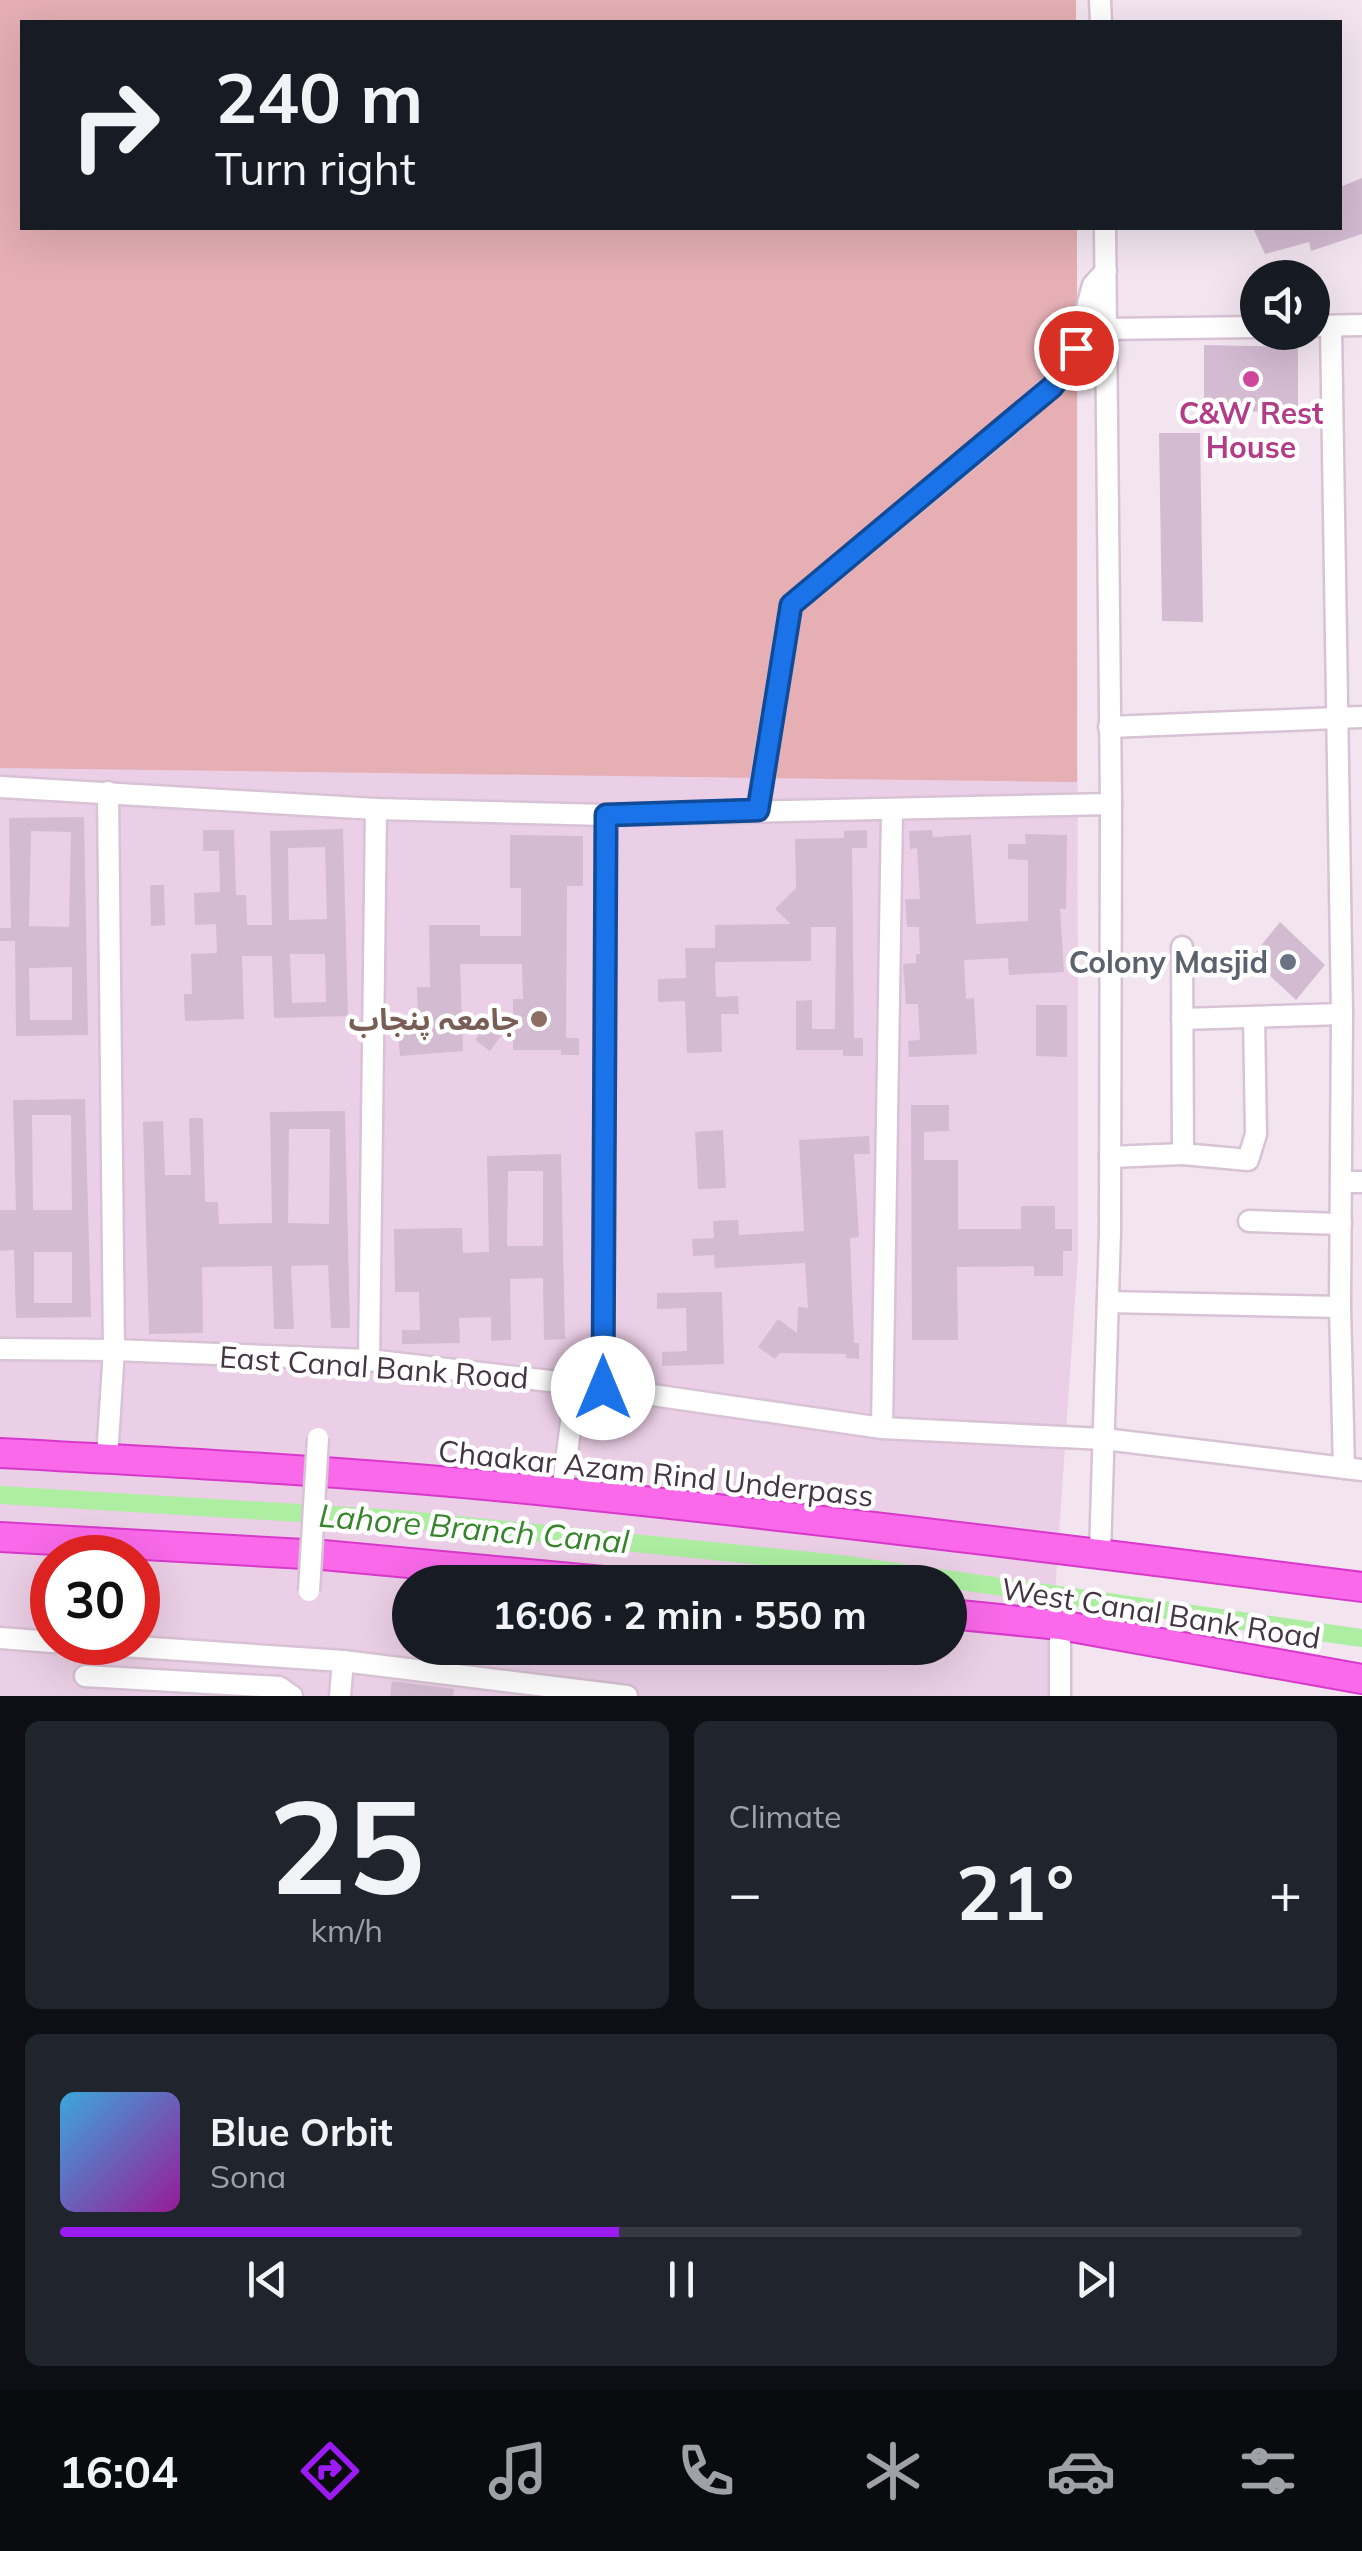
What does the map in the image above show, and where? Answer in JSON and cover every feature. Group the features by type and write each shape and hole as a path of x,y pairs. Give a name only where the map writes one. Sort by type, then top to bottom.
{"highway":[{"name":"Chaakar Azam Rind Underpass","path":"0,1454 107,1457 562,1492 1362,1587"},
{"path":"0,1537 431,1565"},
{"name":"West Canal Bank Road","path":"967,1616 1060,1625 1362,1679"}],"street":[{"path":"1100,1553 1110,1156 1105,230"},
{"path":"758,810 791,605 1059,379 1076,348 1093,284 1106,271"},
{"path":"1330,326 1362,325"},
{"path":"1105,329 1240,327"},
{"path":"1323,350 1342,1014 1352,1086 1352,1182 1340,1224 1340,1307 1353,1469"},
{"path":"1109,727 1362,717"},
{"path":"0,787 376,810 606,815 1111,804"},
{"path":"107,1457 114,1350 108,792"},
{"path":"369,1360 376,810"},
{"path":"882,1428 892,811"},
{"path":"603,1388 606,815"},
{"path":"1182,948 1183,1154"},
{"path":"1182,1019 1342,1014"},
{"path":"1110,1156 1183,1154 1248,1160 1256,1134 1254,1017"},
{"path":"1249,1221 1340,1224"},
{"path":"1340,1285 1362,1286"},
{"path":"1108,1302 1340,1307"},
{"name":"East Canal Bank Road","path":"0,1350 114,1350 369,1360 576,1384 882,1428 1104,1439 1353,1469"},
{"path":"562,1492 576,1384"},
{"path":"309,1591 318,1438"},
{"path":"1060,1625 1060,1696"},
{"path":"0,1638 30,1640"},
{"path":"160,1649 343,1661 627,1696"},
{"path":"340,1696 343,1661"},
{"path":"86,1676 279,1688 292,1696"}],"shaded area":[{"name":"جامعہ پنجاب","path":"0,0 1076,0 1076,20 20,20 20,230 1077,230 1078,1256 1048,1696 0,1696"},
{"path":"0,0 1076,0 1076,20 20,20 20,230 1077,230 1077,782 0,768"}],"building":[{"path":"1362,178 1362,234 1311,251 1309,242 1265,254 1254,230 1342,230 1342,186"},
{"name":"C&W Rest House","path":"1204,345 1240,346 1240,350 1298,350 1298,412 1204,411"},
{"path":"1159,433 1200,433 1203,622 1162,621"},
{"path":"84,817 88,1035 16,1036 15,941 0,941 0,928 11,928 9,818","holes":["31,831 71,832 69,927 29,926","72,967 72,1020 30,1020 29,968"]},
{"path":"343,829 348,1016 274,1018 272,956 242,956 244,1019 185,1021 184,994 192,994 191,954 217,953 216,924 195,925 194,893 220,892 219,851 203,851 203,830 234,830 236,895 246,895 247,925 272,925 270,831","holes":["325,847 327,919 289,920 288,848","290,954 325,954 326,1002 292,1003"]},
{"path":"867,830 867,848 852,848 854,1038 863,1038 863,1056 843,1056 843,1050 796,1050 796,1001 812,1000 812,1029 835,1029 836,927 811,927 811,961 715,962 716,997 738,996 739,1014 721,1014 722,1052 687,1053 685,1001 658,1002 658,979 686,978 685,948 715,948 715,925 791,924 775,909 796,888 795,839 844,838 844,831"},
{"path":"932,830 933,837 971,835 976,924 1028,921 1028,860 1008,859 1008,844 1026,844 1025,834 1067,835 1066,909 1060,909 1064,972 1009,975 1008,958 964,960 966,999 974,998 977,1054 909,1057 908,1041 920,1040 918,1004 906,1004 903,964 916,963 916,954 920,954 919,927 907,927 905,899 920,899 917,848 910,849 909,831"},
{"path":"510,835 583,836 583,886 567,886 566,1038 579,1038 579,1055 561,1055 561,1050 513,1050 513,999 523,999 522,964 460,964 463,1051 400,1056 397,1018 418,1018 417,987 430,987 429,925 480,925 480,936 521,936 521,888 510,888"},
{"path":"150,885 164,885 165,925 151,926"},
{"name":"Colony Masjid","path":"1280,922 1325,965 1296,1000 1251,958"},
{"path":"1036,1005 1067,1005 1067,1057 1036,1056"},
{"path":"494,1015 508,1026 490,1051 475,1040"},
{"path":"85,1099 91,1317 16,1318 14,1250 0,1251 0,1210 16,1210 13,1100","holes":["32,1115 71,1115 72,1210 33,1210","34,1252 72,1252 72,1303 34,1303"]},
{"path":"911,1105 949,1105 949,1131 924,1132 924,1160 958,1160 958,1229 1021,1229 1021,1206 1055,1206 1055,1229 1072,1229 1072,1251 1063,1251 1063,1276 1034,1276 1034,1266 957,1267 958,1340 912,1340"},
{"path":"345,1111 350,1328 331,1328 328,1265 291,1266 294,1329 274,1329 272,1266 202,1267 203,1333 149,1334 143,1122 163,1121 165,1175 191,1175 189,1118 203,1118 205,1202 218,1202 219,1224 272,1223 270,1112","holes":["289,1129 330,1129 329,1224 288,1223"]},
{"path":"723,1130 726,1188 698,1189 695,1132"},
{"path":"869,1136 870,1154 854,1154 859,1237 850,1238 854,1343 859,1343 859,1359 846,1358 846,1354 780,1353 775,1359 758,1347 778,1319 797,1333 798,1307 808,1308 805,1263 715,1268 714,1255 693,1256 692,1239 714,1238 713,1221 738,1220 739,1235 804,1231 799,1140"},
{"path":"561,1154 565,1339 544,1340 543,1278 510,1279 511,1340 491,1341 491,1317 459,1318 460,1343 402,1344 402,1330 420,1330 419,1292 395,1292 394,1229 462,1228 463,1253 489,1252 487,1156","holes":["508,1171 543,1171 543,1246 507,1246"]},
{"path":"722,1292 724,1364 662,1366 662,1352 687,1351 686,1308 657,1309 657,1293"},
{"path":"392,1681 454,1689 453,1696 390,1696"}],"waterway":[{"name":"Lahore Branch Canal","path":"0,1495 399,1519 840,1564 1362,1638"}],"place":[{"name":"C&W Rest House","path":"1251,379"},
{"name":"Colony Masjid","path":"1288,962"},
{"name":"جامعہ پنجاب","path":"539,1019"}],"route":[{"path":"603,1388 606,815 758,810 791,605 1052,387 1076,348"}]}
